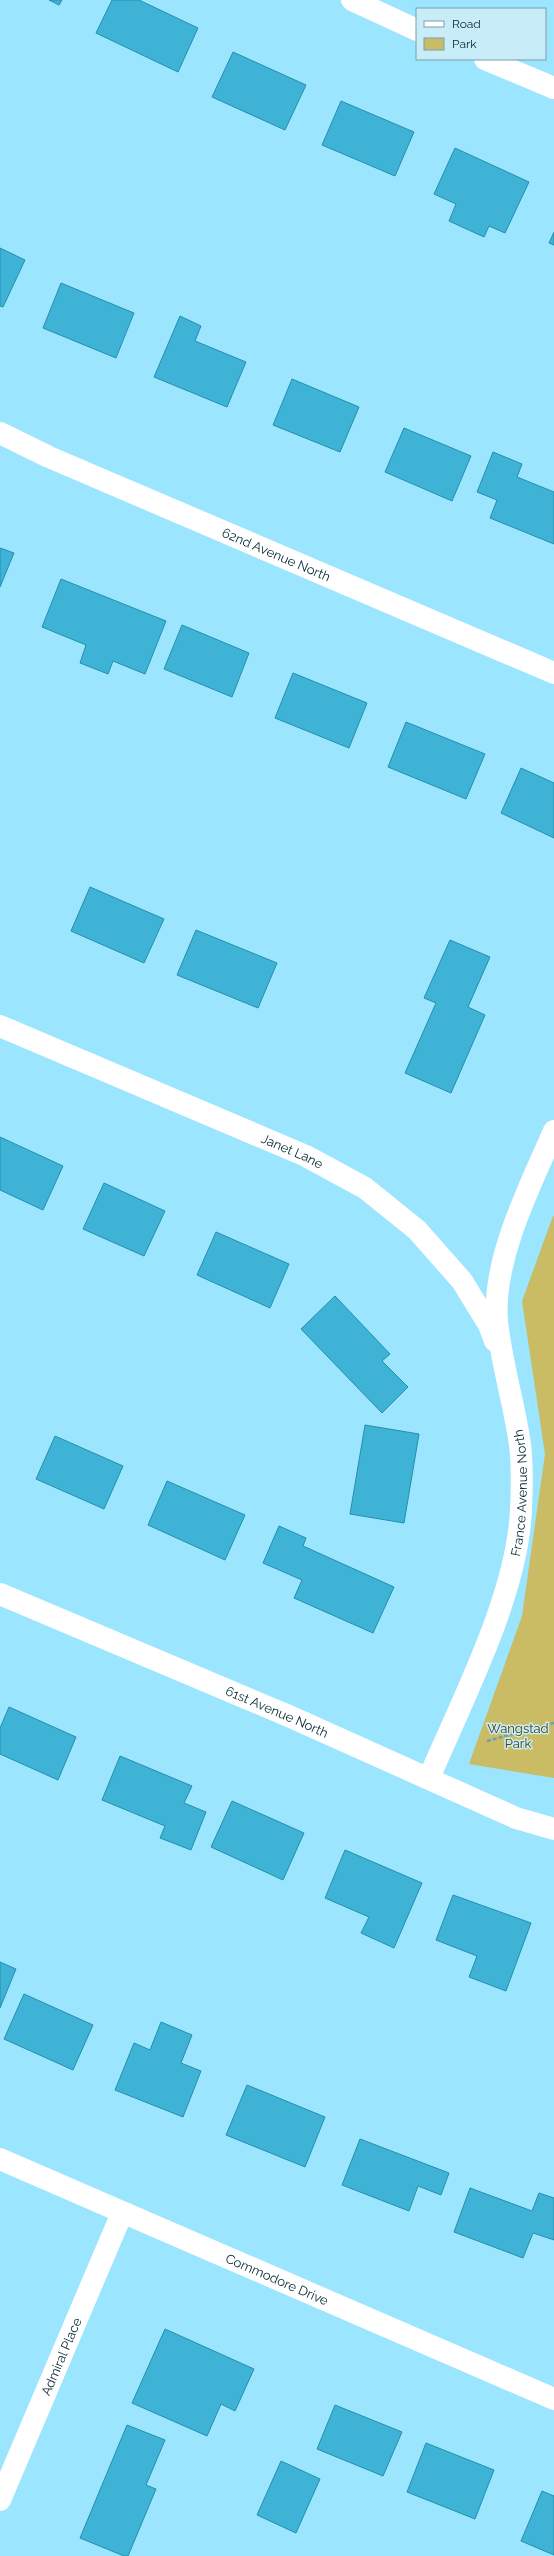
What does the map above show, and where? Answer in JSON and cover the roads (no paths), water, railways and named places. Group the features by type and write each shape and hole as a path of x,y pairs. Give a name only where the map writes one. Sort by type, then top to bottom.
{"street":[{"path":"352,0 416,30"},
{"path":"487,60 554,88"},
{"name":"62nd Avenue North","path":"0,433 49,457 554,673"},
{"name":"Janet Lane","path":"0,1026 306,1156 365,1188 417,1230 462,1281 489,1325 507,1372"},
{"name":"France Avenue North","path":"429,1778 496,1620 510,1577 521,1503 520,1441 497,1320 501,1270 515,1222 554,1131"},
{"name":"61st Avenue North","path":"0,1594 429,1778 516,1818 554,1829"},
{"name":"Commodore Drive","path":"0,2159 554,2399"},
{"name":"Admiral Place","path":"0,2500 122,2213"}],"park label":[{"name":"Wangstad Park","path":"518,1736"}]}
